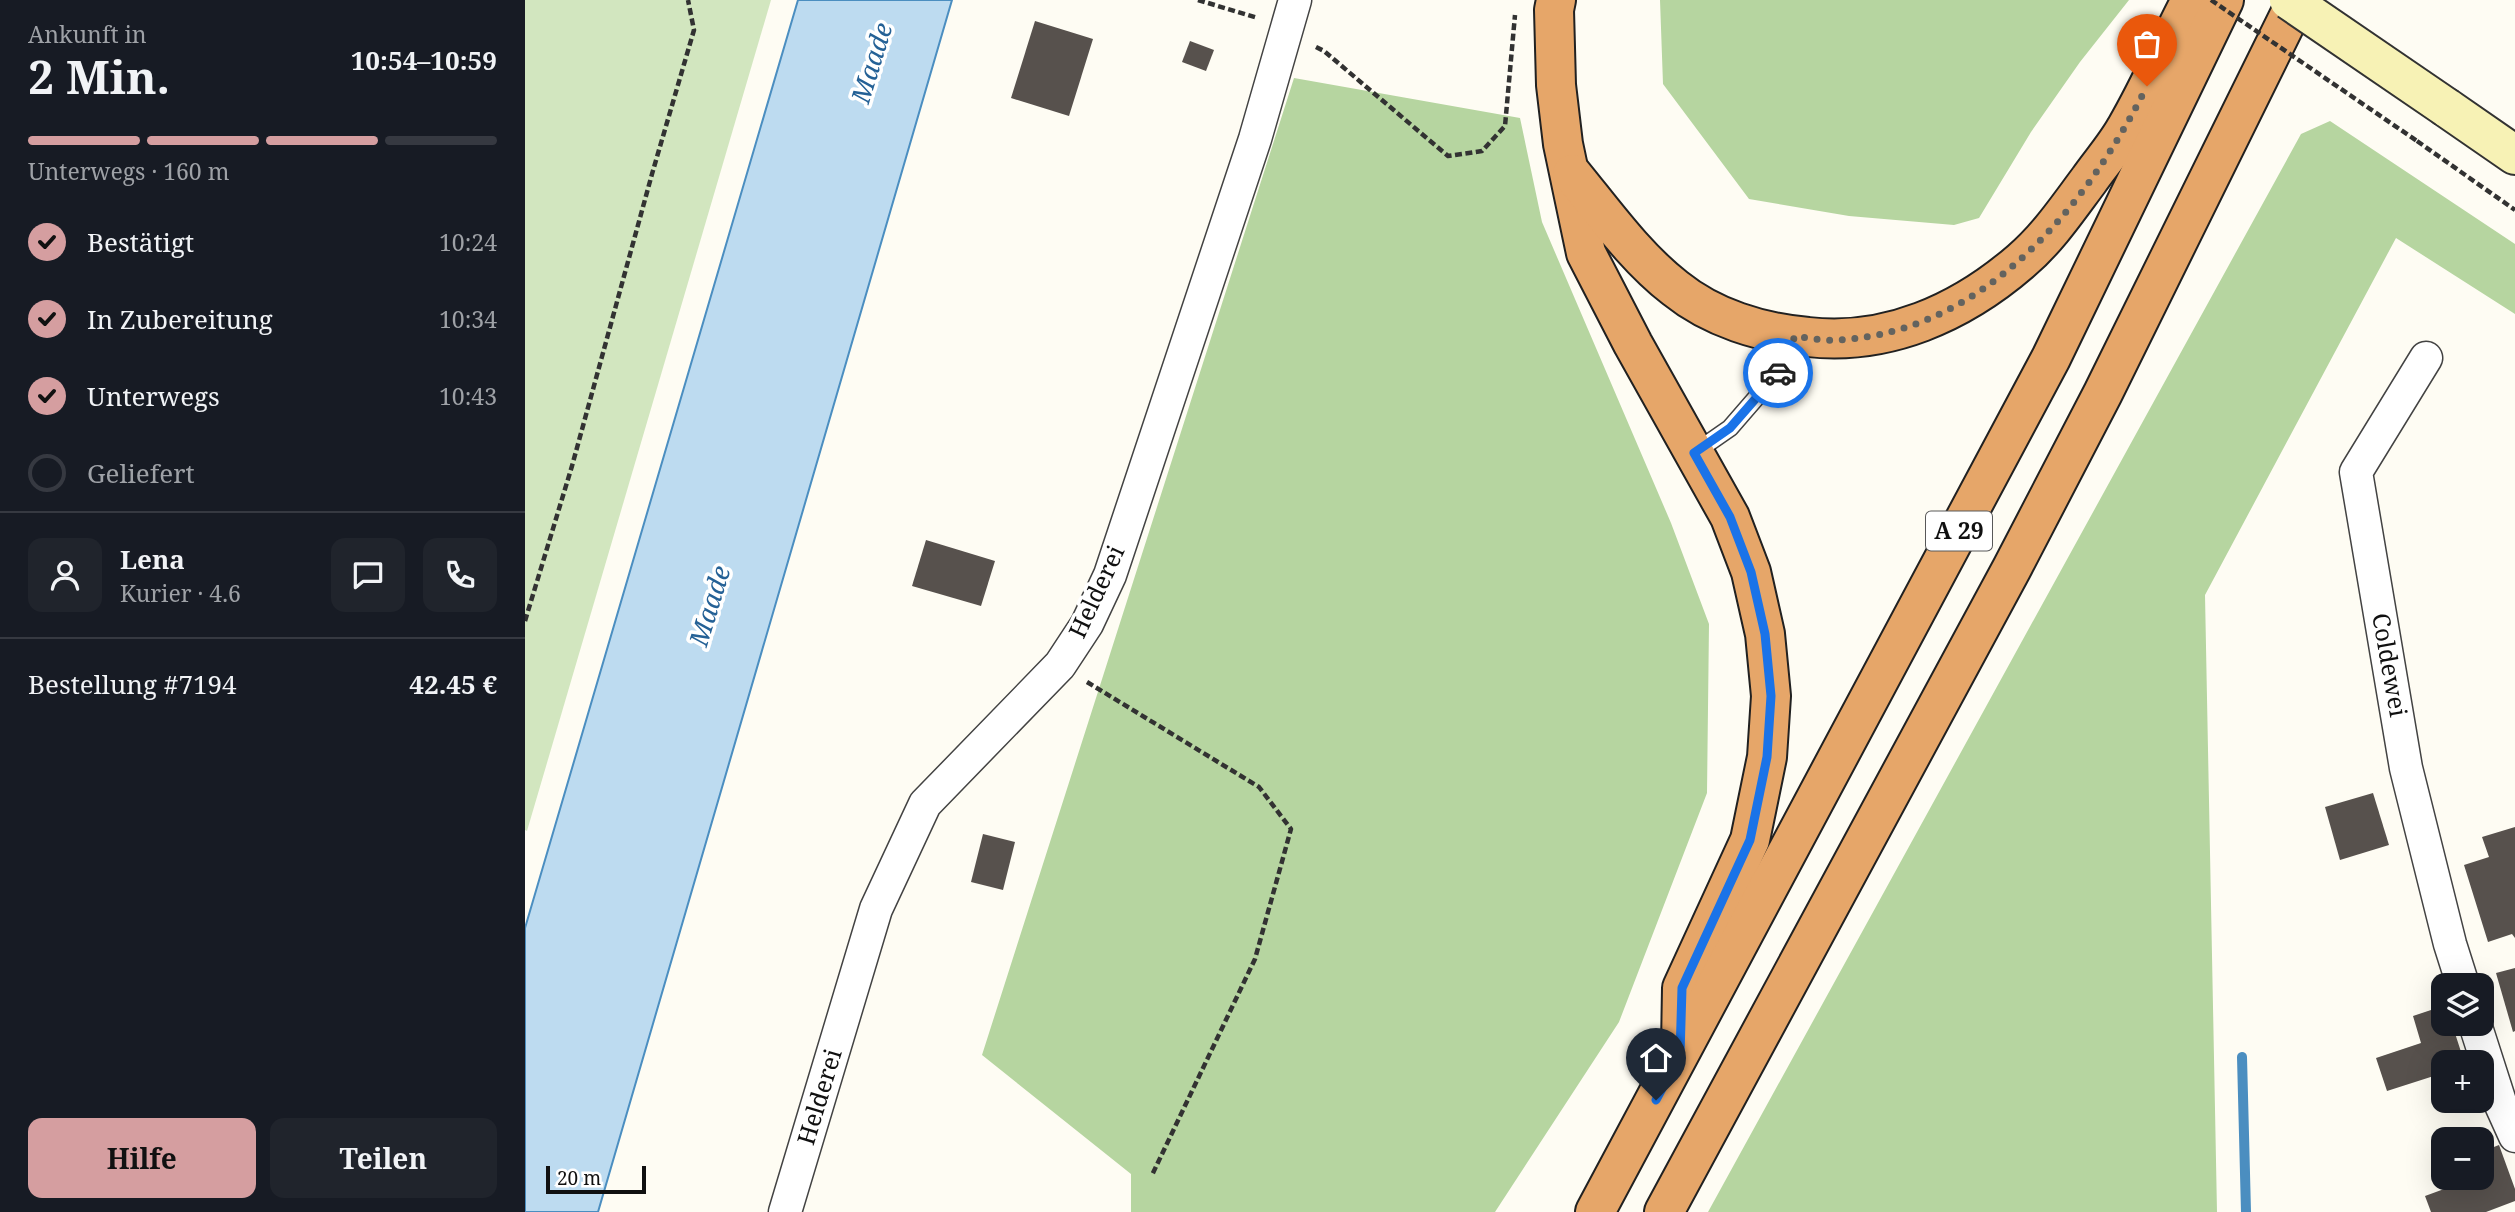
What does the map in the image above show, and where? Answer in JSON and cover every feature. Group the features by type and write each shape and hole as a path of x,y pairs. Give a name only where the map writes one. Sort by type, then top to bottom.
{"highway":[{"path":"1556,0 1556,85 1563,144 1586,253 1633,344 1730,517 1751,572 1765,634 1771,696 1767,757 1750,840 1682,988 1680,1055"},
{"path":"1570,171 1640,256 1676,290 1727,318 1775,334 1795,336 1836,340 1888,334 1934,317 1979,293 2022,260 2060,220 2125,130 2191,0"},
{"name":"A 29","path":"1595,1212 2050,358 2224,0"},
{"name":"A 29","path":"1664,1212 2018,557 2103,393 2297,0"}],"main road":[{"path":"2289,0 2515,155"}],"street":[{"name":"Helderei","path":"785,1212 876,909 925,804 1060,665 1087,624 1110,575 1255,139 1295,0"},
{"name":"Coldewei","path":"2426,358 2356,472 2406,768 2459,973"},
{"path":"2479,1036 2501,1105 2515,1136"}],"lane":[{"path":"1694,453 1730,428 1782,368 1795,336"}],"path":[{"path":"525,621 572,466 694,30 688,0"},
{"path":"1198,0 1256,18 1324,51 1448,156 1482,151 1505,126 1516,11"},
{"path":"2211,0 2515,210"},
{"path":"1060,665 1259,787 1291,829 1255,959 1151,1175"}],"green space":[{"path":"525,0 771,0 527,831 525,830"},
{"path":"1660,0 2129,0 2080,62 2031,132 1979,218 1954,225 1849,216 1749,199 1663,84"},
{"path":"1294,78 1520,118 1542,222 1671,523 1709,624 1707,793 1619,1022 1495,1212 1131,1212 1131,1174 982,1055"},
{"path":"2330,121 2515,244 2515,314 2396,238 2205,595 2217,1212 1708,1212 2301,134"}],"water":[{"name":"Maade","path":"798,0 952,0 598,1212 525,1212 525,928"}],"building":[{"path":"1035,21 1093,39 1069,116 1011,98"},
{"path":"1190,41 1214,50 1206,71 1182,62"},
{"path":"926,540 995,561 981,606 912,586"},
{"path":"2373,793 2389,845 2340,860 2325,807"},
{"path":"2515,827 2515,938 2512,934 2488,942 2464,865 2489,857 2482,837"},
{"path":"983,834 1015,842 1003,890 971,882"},
{"path":"2515,968 2515,1031 2513,1032 2496,973"},
{"path":"2431,1010 2431,1036 2456,1036 2460,1050 2431,1050 2431,1077 2387,1091 2376,1058 2421,1043 2413,1016"},
{"path":"2499,1145 2515,1189 2515,1201 2486,1212 2431,1212 2425,1196 2441,1190 2494,1190 2494,1147"}],"waterway":[{"path":"2242,1057 2246,1212"}],"way so far":[{"path":"1778,373 1795,336 1836,340 1888,334 1934,317 1979,293 2022,260 2060,220 2125,130 2147,86"}],"route":[{"path":"1656,1100 1680,1055 1682,988 1750,840 1767,757 1771,696 1765,634 1751,572 1730,517 1694,453 1730,428 1778,373"}]}
